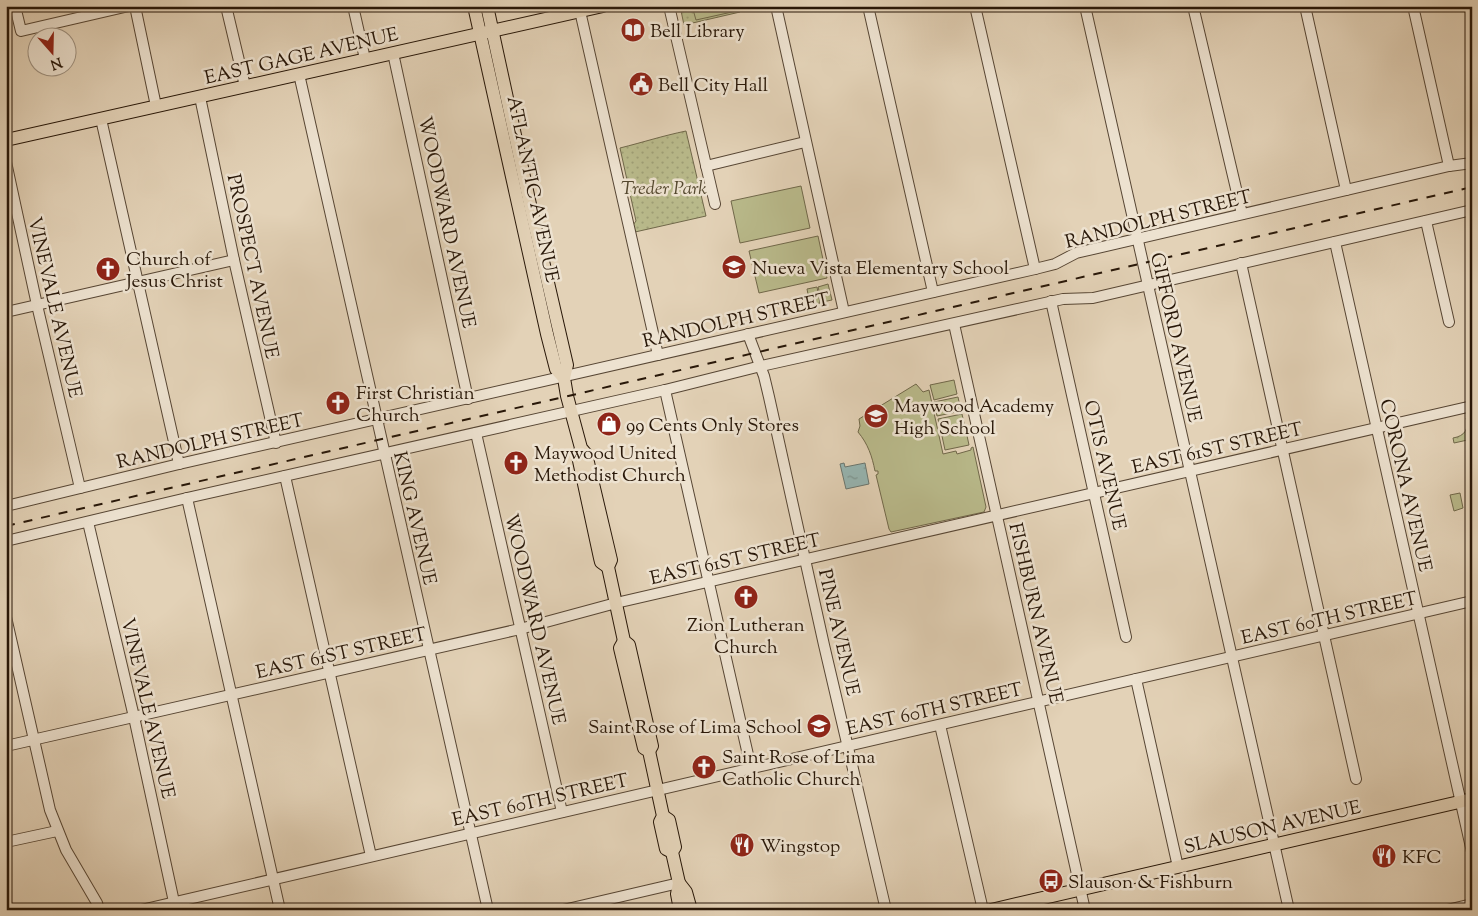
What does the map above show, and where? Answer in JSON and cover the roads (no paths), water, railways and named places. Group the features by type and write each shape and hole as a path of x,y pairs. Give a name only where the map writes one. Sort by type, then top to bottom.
{"main road":[{"name":"ATLANTIC AVENUE","path":"474,6 547,334 556,369 564,378"},
{"name":"ATLANTIC AVENUE","path":"487,6 530,209 567,366 564,378 581,448 578,456 587,500 602,562 608,568 624,641 620,648 644,748 649,751 663,816 669,820 675,847 672,852 679,883"},
{"name":"EAST GAGE AVENUE","path":"6,140 493,31 562,11 580,11 603,6"},
{"name":"SLAUSON AVENUE","path":"991,910 1466,800"},
{"path":"679,883 676,894 680,910"},
{"path":"679,883 686,892 690,910"}],"street":[{"path":"15,6 21,31 129,6"},
{"path":"135,6 156,106"},
{"path":"226,6 245,86"},
{"path":"353,6 365,60"},
{"path":"669,6 715,204"},
{"path":"776,6 844,312"},
{"path":"868,6 933,292"},
{"path":"975,6 1035,269"},
{"name":"GIFFORD AVENUE","path":"1085,6 1289,910"},
{"path":"1194,6 1242,214"},
{"path":"1305,6 1346,190"},
{"path":"1413,6 1449,166"},
{"path":"580,11 658,355"},
{"name":"WOODWARD AVENUE","path":"393,53 468,399"},
{"name":"KING AVENUE","path":"299,74 488,910"},
{"name":"PROSPECT AVENUE","path":"200,96 234,260 276,443"},
{"path":"101,119 179,464"},
{"path":"706,166 805,142"},
{"name":"VINEVALE AVENUE","path":"6,162 80,488"},
{"name":"RANDOLPH STREET","path":"6,506 179,464 564,378 1035,269 1055,264 1076,253 1137,238 1449,166 1472,163"},
{"path":"6,542 187,498 665,390 761,366 1051,301 1093,298 1472,210"},
{"path":"1426,221 1449,322"},
{"name":"CORONA AVENUE","path":"1335,242 1418,614 1466,800 1472,852"},
{"path":"6,312 234,260"},
{"path":"1241,263 1356,779"},
{"name":"OTIS AVENUE","path":"1051,301 1126,637"},
{"name":"FISHBURN AVENUE","path":"954,324 1085,910"},
{"name":"PINE AVENUE","path":"748,334 761,366 769,397 826,654 886,910"},
{"path":"665,390 751,768"},
{"name":"EAST 61ST STREET","path":"6,746 520,629 616,603 1472,406"},
{"name":"WOODWARD AVENUE","path":"476,433 562,812"},
{"path":"285,476 371,856"},
{"path":"187,498 280,910"},
{"name":"VINEVALE AVENUE","path":"88,522 134,717 174,902"},
{"name":"EAST 60TH STREET","path":"141,910 1472,601"},
{"path":"6,617 50,810 77,870 97,903 99,910"},
{"path":"1136,679 1178,867"},
{"path":"940,724 983,910"},
{"path":"6,842 58,830"},
{"path":"563,910 679,883"},
{"path":"1447,910 1472,904"}],"water":[{"path":"844,463 845,467 865,463 869,484 846,489 840,464"}],"railway":[{"path":"6,526 1472,187"}],"place":[{"name":"Bell Library","path":"633,30"},
{"name":"Bell City Hall","path":"641,84"},
{"name":"Nueva Vista Elementary School","path":"734,267"},
{"name":"Church of Jesus Christ","path":"108,269"},
{"name":"First Christian Church","path":"338,403"},
{"name":"Maywood Academy High School","path":"876,416"},
{"name":"99 Cents Only Stores","path":"609,424"},
{"name":"Maywood United Methodist Church","path":"516,463"},
{"name":"Zion Lutheran Church","path":"746,597"},
{"name":"Saint Rose of Lima School","path":"819,726"},
{"name":"Saint Rose of Lima Catholic Church","path":"704,767"},
{"name":"Wingstop","path":"742,845"},
{"name":"KFC","path":"1384,856"},
{"name":"Slauson & Fishburn","path":"1051,881"}],"park label":[{"name":"Treder Park","path":"664,187"}]}
